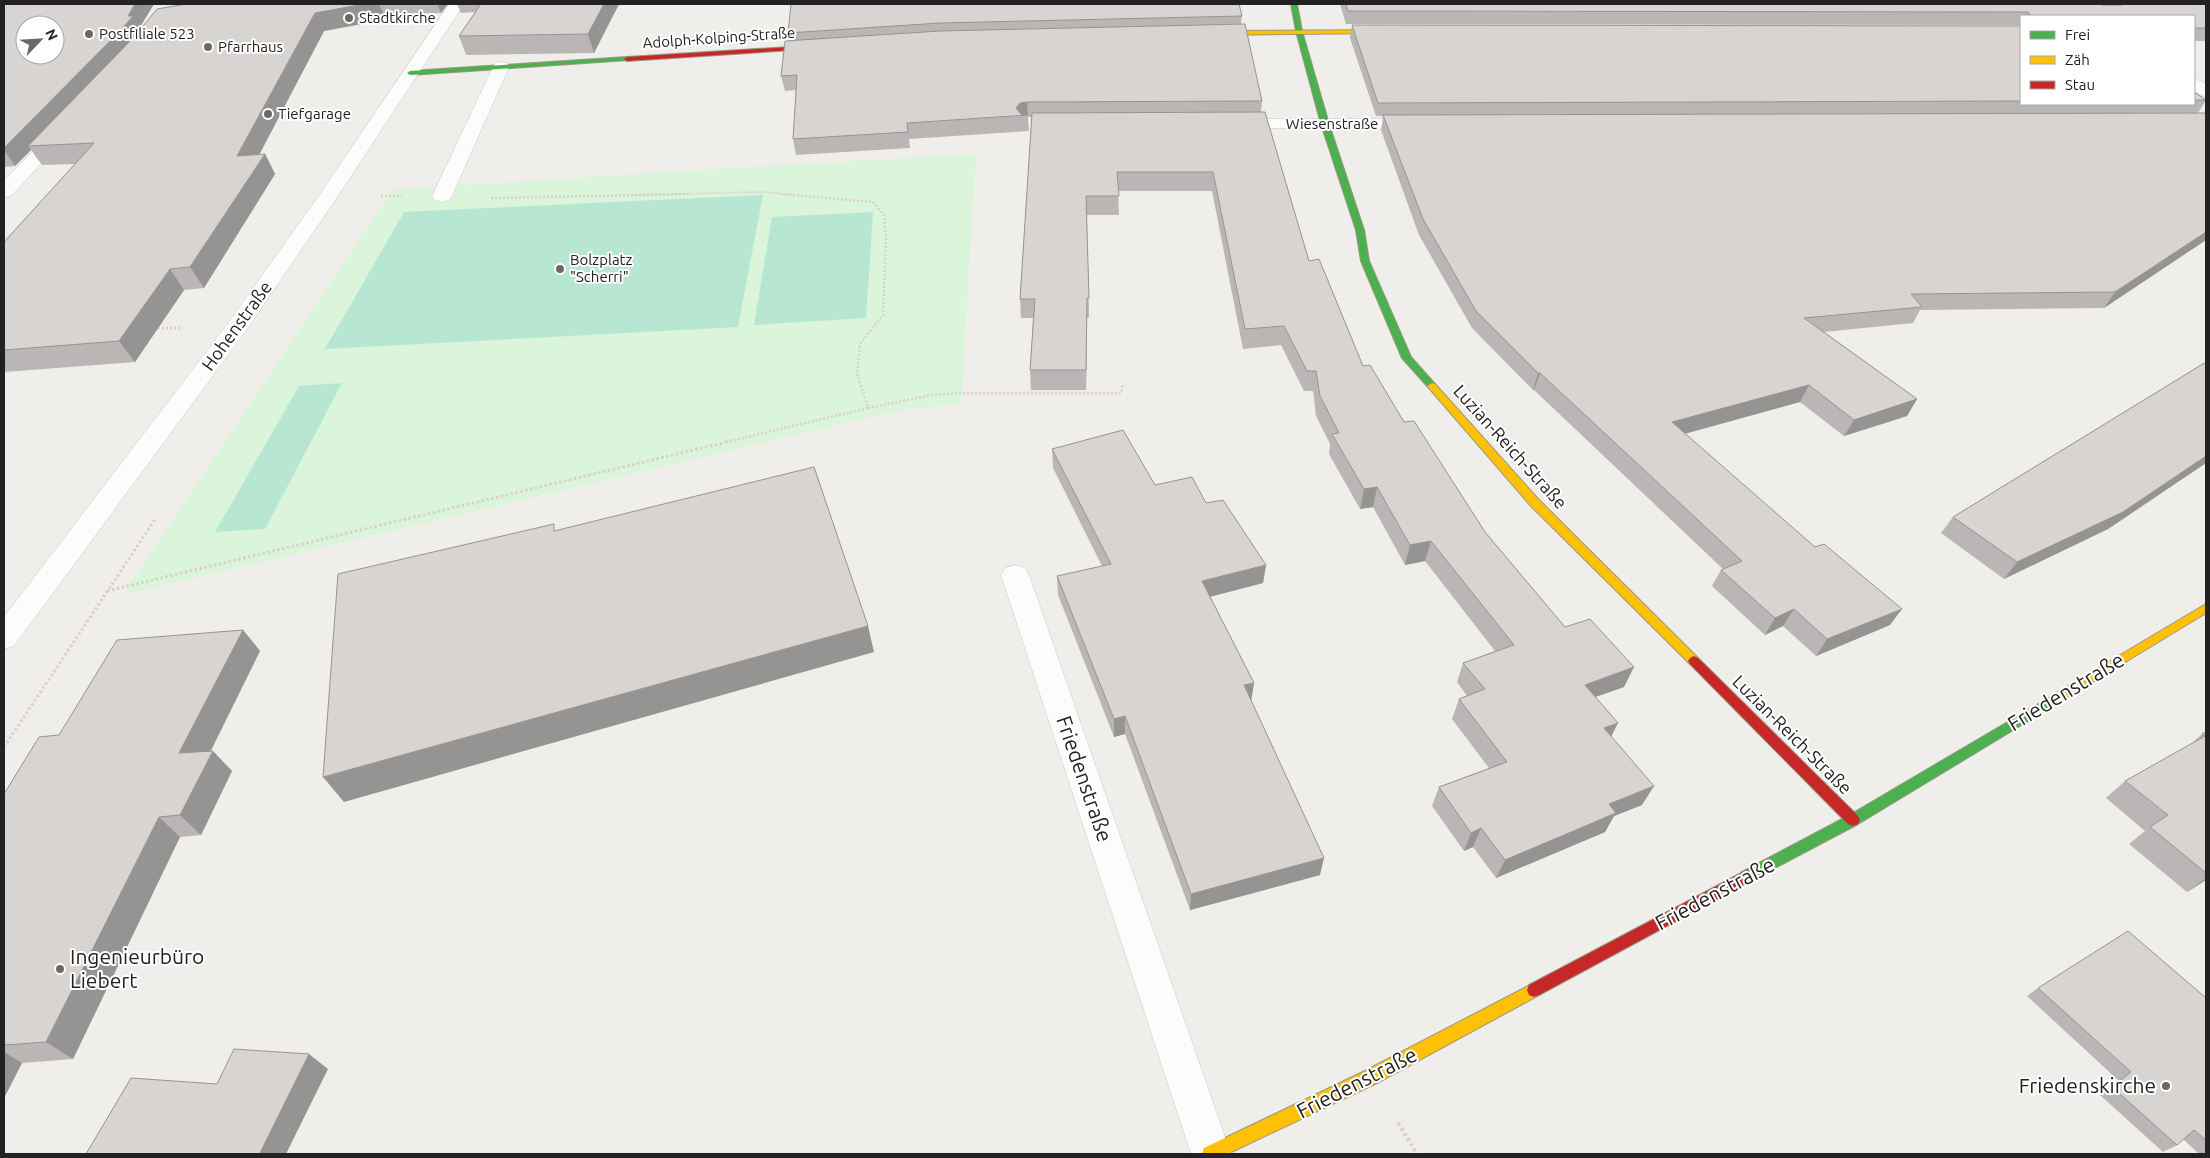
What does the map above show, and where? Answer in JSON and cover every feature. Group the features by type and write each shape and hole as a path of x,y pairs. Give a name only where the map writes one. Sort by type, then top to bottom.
{"street":[{"name":"Hohenstraße","path":"4,638 237,327 456,4"},
{"name":"Luzian-Reich-Straße","path":"1294,4 1299,31 1325,124 1360,230 1365,261 1407,358 1535,503 1853,820"},
{"path":"1200,33 1398,32"},
{"name":"Adolph-Kolping-Straße","path":"410,73 835,46"},
{"path":"442,196 501,67"},
{"path":"2195,84 2206,92"},
{"path":"4,192 71,121"},
{"name":"Wiesenstraße","path":"1216,124 1434,124"},
{"name":"Friedenstraße","path":"1015,575 1210,1154 1371,1077 1853,820 2206,608"}],"path":[{"path":"378,196 442,196 465,199 764,192 873,202 884,215 886,238 883,315 860,344 858,373 868,408"},
{"path":"150,328 237,327"},
{"path":"107,591 868,408 932,395 960,393 1121,393 1123,383"}],"green space":[{"path":"976,154 961,404 900,410 123,595 392,190"},
{"name":"Bolzplatz \"Scherri\"","path":"763,195 738,327 325,349 404,212"},
{"path":"873,212 866,318 754,325 772,217"},
{"path":"342,383 265,529 215,532 299,386"}],"building":[{"path":"4,4 135,4 128,16 133,16 4,148"},
{"path":"186,4 364,4 315,13 237,156 265,154 190,267 170,269 119,341 4,350 4,242 94,143 28,146 134,37 157,9"},
{"path":"481,4 604,4 588,34 459,36"},
{"path":"791,4 1239,4 1242,16 940,23 788,33"},
{"path":"1346,4 2206,4 2206,28 2195,28 2195,15 2030,15 2028,12 1348,11"},
{"path":"1245,24 1262,101 1027,102 1020,103 1016,108 1021,114 1028,115 907,123 908,132 793,139 797,75 781,76 785,41 940,31"},
{"path":"1352,25 2020,26 2020,101 1378,103"},
{"path":"2195,93 2206,100 2195,100"},
{"path":"1265,112 1309,261 1319,259 1363,366 1370,365 1404,422 1414,421 1485,532 1565,627 1590,619 1634,667 1585,685 1618,723 1604,728 1654,786 1609,804 1616,813 1505,860 1481,828 1471,833 1439,787 1507,762 1459,699 1485,689 1463,663 1514,645 1431,541 1410,545 1377,487 1364,489 1332,434 1339,433 1320,396 1316,371 1307,371 1284,326 1245,329 1213,172 1117,172 1119,196 1086,196 1089,298 1087,298 1086,370 1030,370 1035,299 1020,299 1032,113"},
{"path":"2206,113 2206,232 2115,292 1911,294 1922,307 1804,318 1917,399 1854,420 1809,385 1672,422 1815,547 1824,544 1902,609 1827,639 1794,609 1775,618 1721,570 1742,561 1538,373 1476,311 1423,219 1383,115"},
{"path":"2206,362 2206,456 2123,512 2017,562 1953,517"},
{"path":"1123,430 1155,485 1192,477 1206,503 1223,500 1266,565 1202,581 1254,683 1244,685 1324,858 1191,894 1125,716 1114,719 1057,576 1111,564 1052,449"},
{"path":"814,467 868,626 323,777 338,574 554,524 554,531"},
{"path":"243,630 179,753 213,751 180,815 159,817 46,1042 4,1045 4,794 39,737 59,735 117,640"},
{"path":"2206,732 2206,873 2150,827 2168,815 2125,781 2205,736 2202,734"},
{"name":"Friedenskirche","path":"2128,931 2206,998 2206,1140 2194,1130 2177,1145 2112,1087 2131,1072 2038,988"},
{"path":"234,1049 309,1054 260,1153 275,1154 86,1154 131,1078 217,1084"}],"traffic: fast":[{"path":"1294,4 1299,31 1325,124 1360,230 1365,261 1407,358 1432,386"},
{"path":"410,73 627,59"},
{"path":"1747,876 1853,820 2057,698"}],"traffic: slow":[{"path":"1210,33 1387,32"},
{"path":"1432,386 1535,503 1694,661"},
{"path":"2057,698 2206,608"},
{"path":"1210,1154 1371,1077 1534,990"}],"traffic: jam":[{"path":"627,59 822,47"},
{"path":"1694,661 1853,820"},
{"path":"1534,990 1747,876"}],"place":[{"name":"Stadtkirche","path":"349,18"},
{"name":"Postfiliale 523","path":"89,34"},
{"name":"Pfarrhaus","path":"208,47"},
{"name":"Tiefgarage","path":"268,114"},
{"name":"Bolzplatz \"Scherri\"","path":"560,269"},
{"name":"Ingenieurbüro Liebert","path":"60,969"},
{"name":"Friedenskirche","path":"2166,1086"}]}
